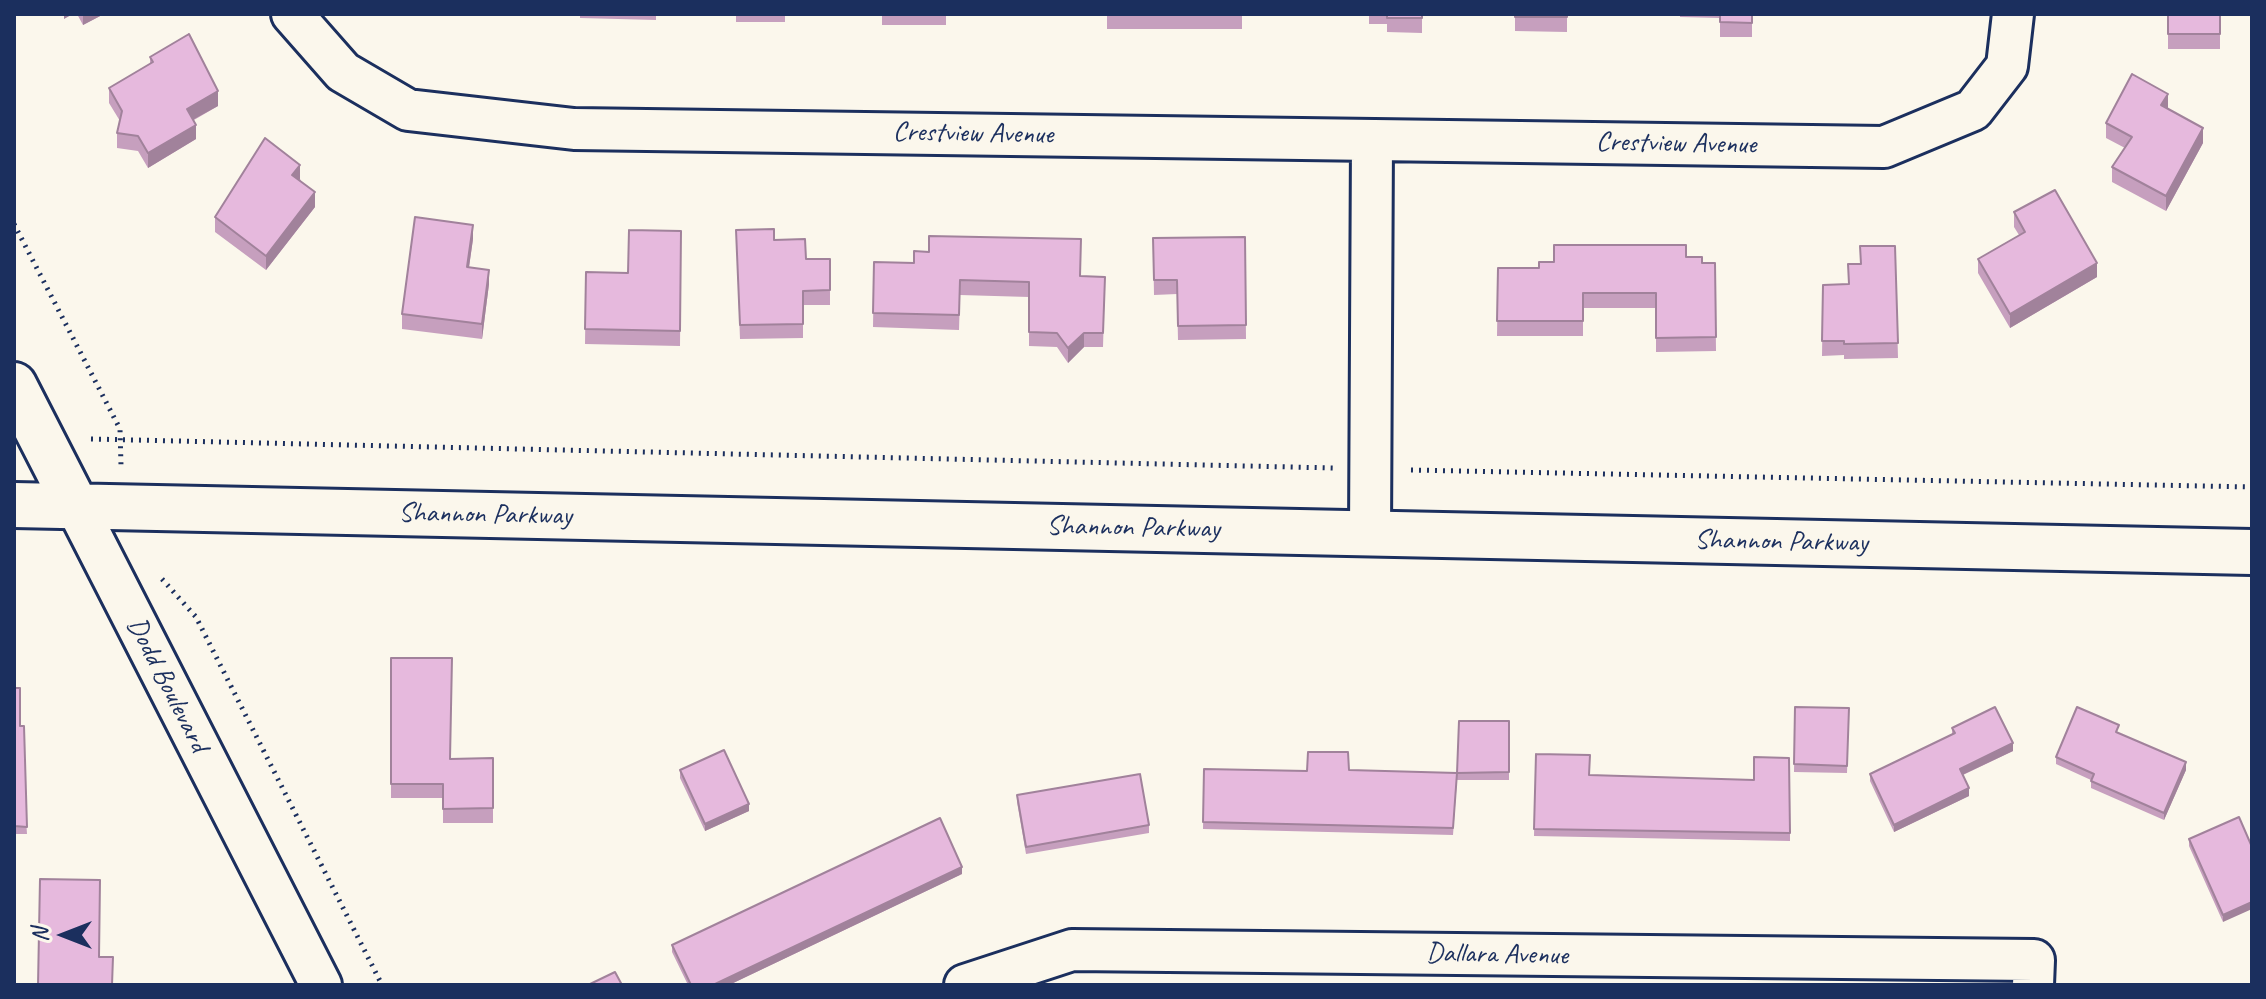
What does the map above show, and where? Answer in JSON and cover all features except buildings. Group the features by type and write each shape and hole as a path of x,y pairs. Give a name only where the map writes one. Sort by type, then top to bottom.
{"street":[{"name":"Crestview Avenue","path":"292,14 343,72 408,110 574,129 1884,147 1973,110 2007,66 2013,14"},
{"path":"1370,534 1372,140"},
{"name":"Dodd Boulevard","path":"14,385 321,985"},
{"name":"Shannon Parkway","path":"14,505 2252,552"},
{"name":"Dallara Avenue","path":"965,985 1072,950 2034,973"}],"path":[{"path":"14,224 120,429 121,466 135,507"},
{"path":"43,441 120,440 2252,487"},
{"path":"156,572 196,617 382,985"}]}
